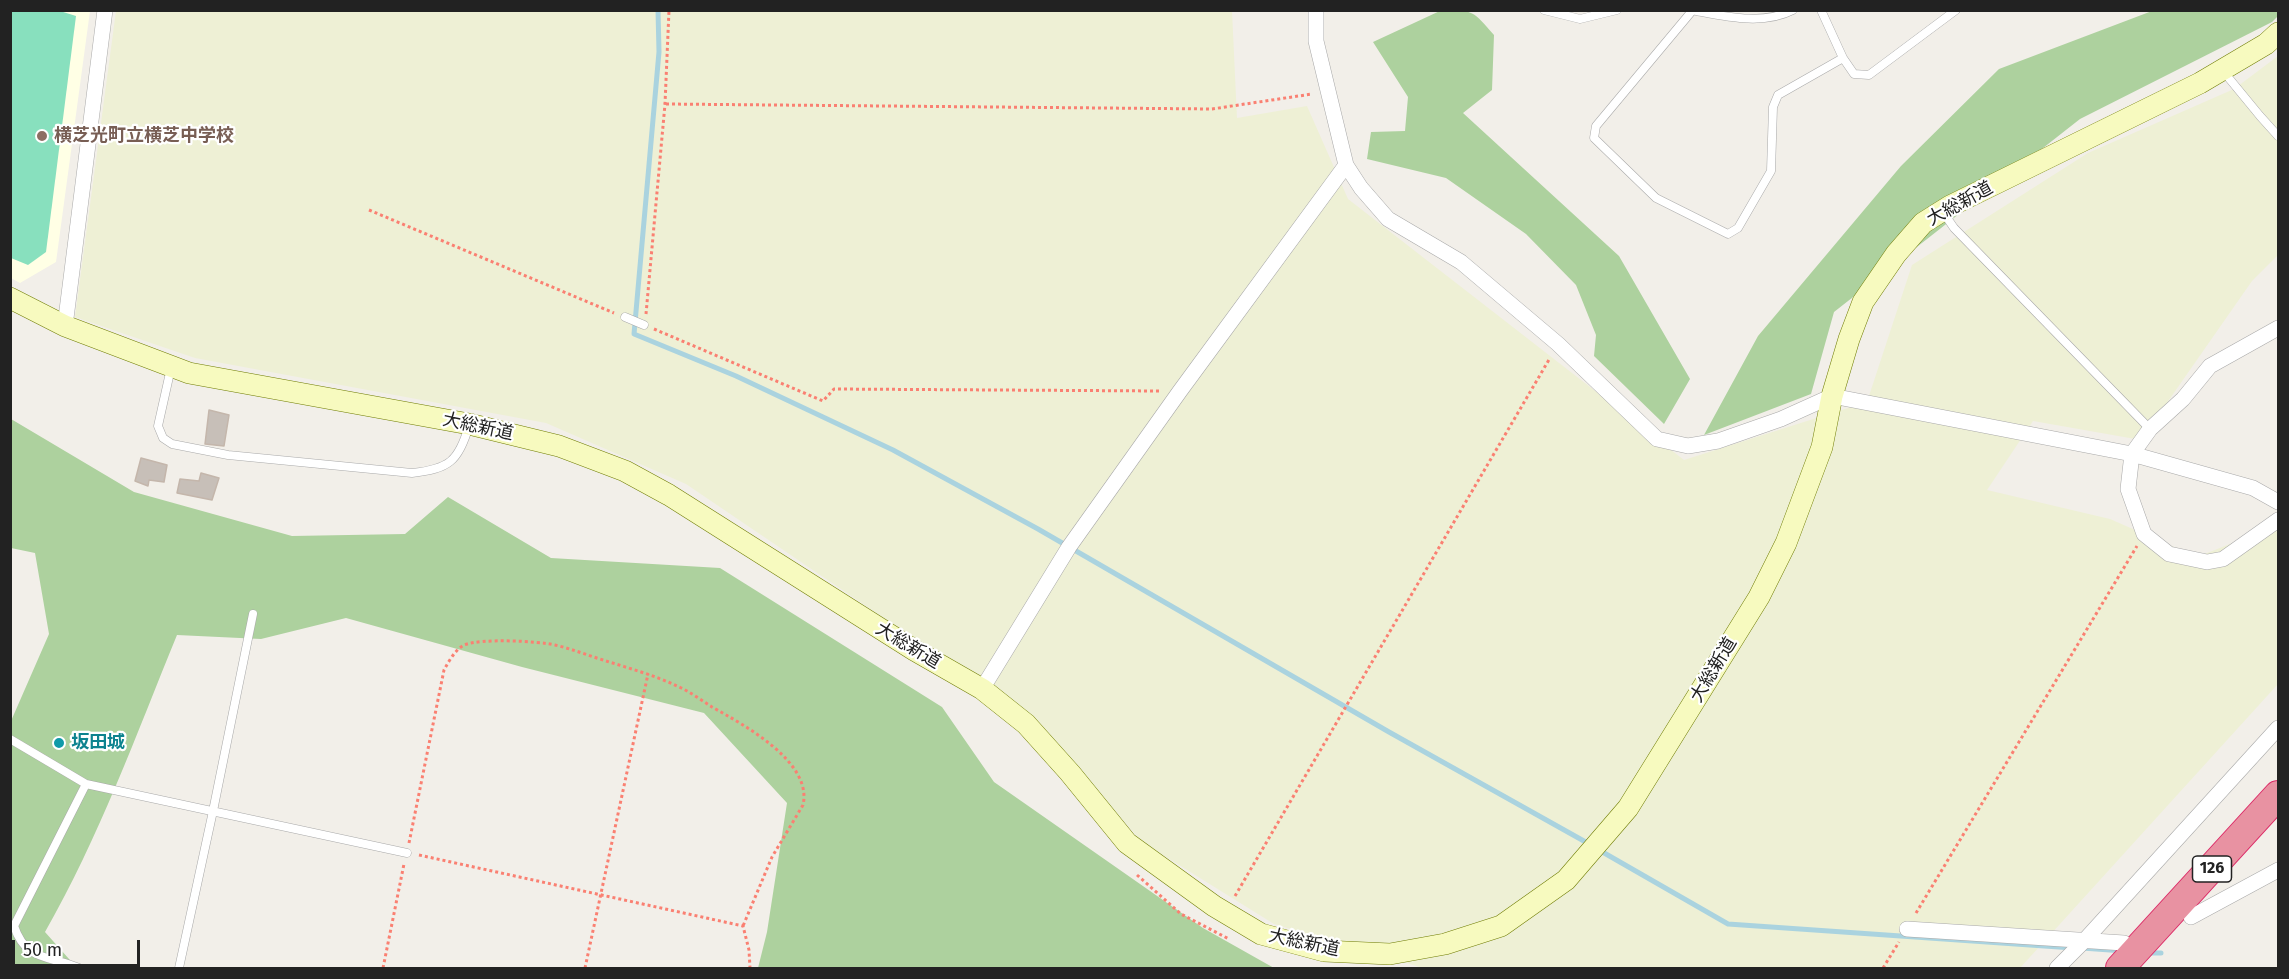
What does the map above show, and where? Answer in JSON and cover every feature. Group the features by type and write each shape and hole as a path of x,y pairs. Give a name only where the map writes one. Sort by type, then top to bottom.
{"highway":[{"name":"126","path":"2129,954 2278,795"}],"street":[{"path":"65,326 105,10"},
{"path":"1316,10 1316,41 1346,165 1360,188 1388,219 1461,262 1558,344 1657,439 1688,446 1718,441 1760,427 1832,396 2132,454 2253,488 2278,502"},
{"name":"大総新道","path":"10,298 65,326 189,373 470,424 559,446 625,471 669,495 914,650 982,689 1026,724 1070,773 1127,843 1226,913 1261,934 1324,951 1390,954 1445,944 1501,926 1566,880 1628,808 1759,597 1786,543 1822,447 1832,396 1863,302 1896,254 1923,223 1942,210 2149,108 2222,69 2278,33"},
{"path":"982,689 1069,547 1346,165"},
{"path":"2278,328 2210,366 2183,399 2150,429 2132,454 2128,489 2144,534 2169,554 2207,562 2223,559 2278,520"},
{"path":"2057,969 2278,728"},
{"path":"2191,917 2278,870"},
{"path":"1907,929 2084,941 2129,954"}],"lane":[{"path":"1544,10 1580,19 1617,10"},
{"path":"1793,10 1784,15 1747,19 1691,11 1596,126 1594,138 1656,198 1728,234 1738,228 1771,171 1773,107 1778,95 1843,58"},
{"path":"1821,10 1843,58 1854,74 1869,75 1956,10"},
{"path":"2222,69 2278,136"},
{"path":"1942,210 1954,228 2150,429"},
{"path":"624,317 644,325"},
{"path":"171,367 158,426 163,438 172,444 228,455 412,473 432,471 443,468 456,456 466,438 470,424"},
{"path":"178,969 253,614"},
{"path":"10,739 86,783 407,852"},
{"path":"79,969 30,952 18,940 14,926 86,783"}],"path":[{"path":"669,10 665,104 644,325 823,401 834,389 1180,391"},
{"path":"665,104 1212,109 1329,91"},
{"path":"369,210 624,317"},
{"path":"1226,913 1558,344"},
{"path":"1883,969 2144,534"},
{"path":"383,969 444,670 455,653 463,646 477,643 526,641 554,645 648,674 678,686 766,742 792,765 804,786 805,796 771,857 743,926 749,950 750,969"},
{"path":"585,969 648,674"},
{"path":"407,852 743,926"},
{"path":"1137,875 1181,915 1230,939"}],"shaded area":[{"name":"横芝光町立横芝中学校","path":"11,11 90,11 56,262 20,283 11,278"},
{"path":"116,11 1232,11 1237,118 1307,106 1348,199 1684,460 1867,402 1912,265 2088,153 2234,89 2278,56 2278,255 2252,281 2141,440 2033,421 1987,490 2110,519 2197,557 2278,525 2278,684 2020,968 1423,968 1274,924 1142,842 1037,722 686,484 546,423 195,358 75,317"}],"green space":[{"path":"1442,10 1472,14 1482,21 1494,35 1492,90 1463,113 1619,256 1690,379 1664,424 1594,356 1596,335 1576,285 1526,234 1446,178 1367,159 1371,132 1405,131 1408,97 1373,42"},
{"name":"横芝光町立横芝中学校","path":"10,11 60,11 76,16 46,252 28,265 11,258"},
{"path":"2152,11 2278,11 2278,16 2272,22 2080,119 1834,312 1811,394 1704,435 1758,336 1901,166 1999,69"},
{"path":"11,419 134,492 292,536 405,534 448,497 551,558 720,568 942,707 994,782 1203,928 1274,968 758,968 767,932 787,803 704,713 522,667 346,618 261,639 177,635 100,823 45,932 77,968 11,968 11,721 49,634 35,553 11,548"}],"building":[{"path":"209,410 229,415 224,446 205,444"},
{"path":"141,458 167,465 164,482 149,480 148,486 135,481"},
{"path":"201,473 219,478 212,500 177,493 180,479 199,481"}],"waterway":[{"path":"658,10 659,52 634,334 736,376 893,450 1038,529 1389,732 1591,845"},
{"path":"1599,850 1728,924 2073,948"},
{"path":"2082,948 2124,951"},
{"path":"2148,953 2161,953"}],"place":[{"name":"横芝光町立横芝中学校","path":"42,136"},
{"name":"坂田城","path":"59,743"}]}
